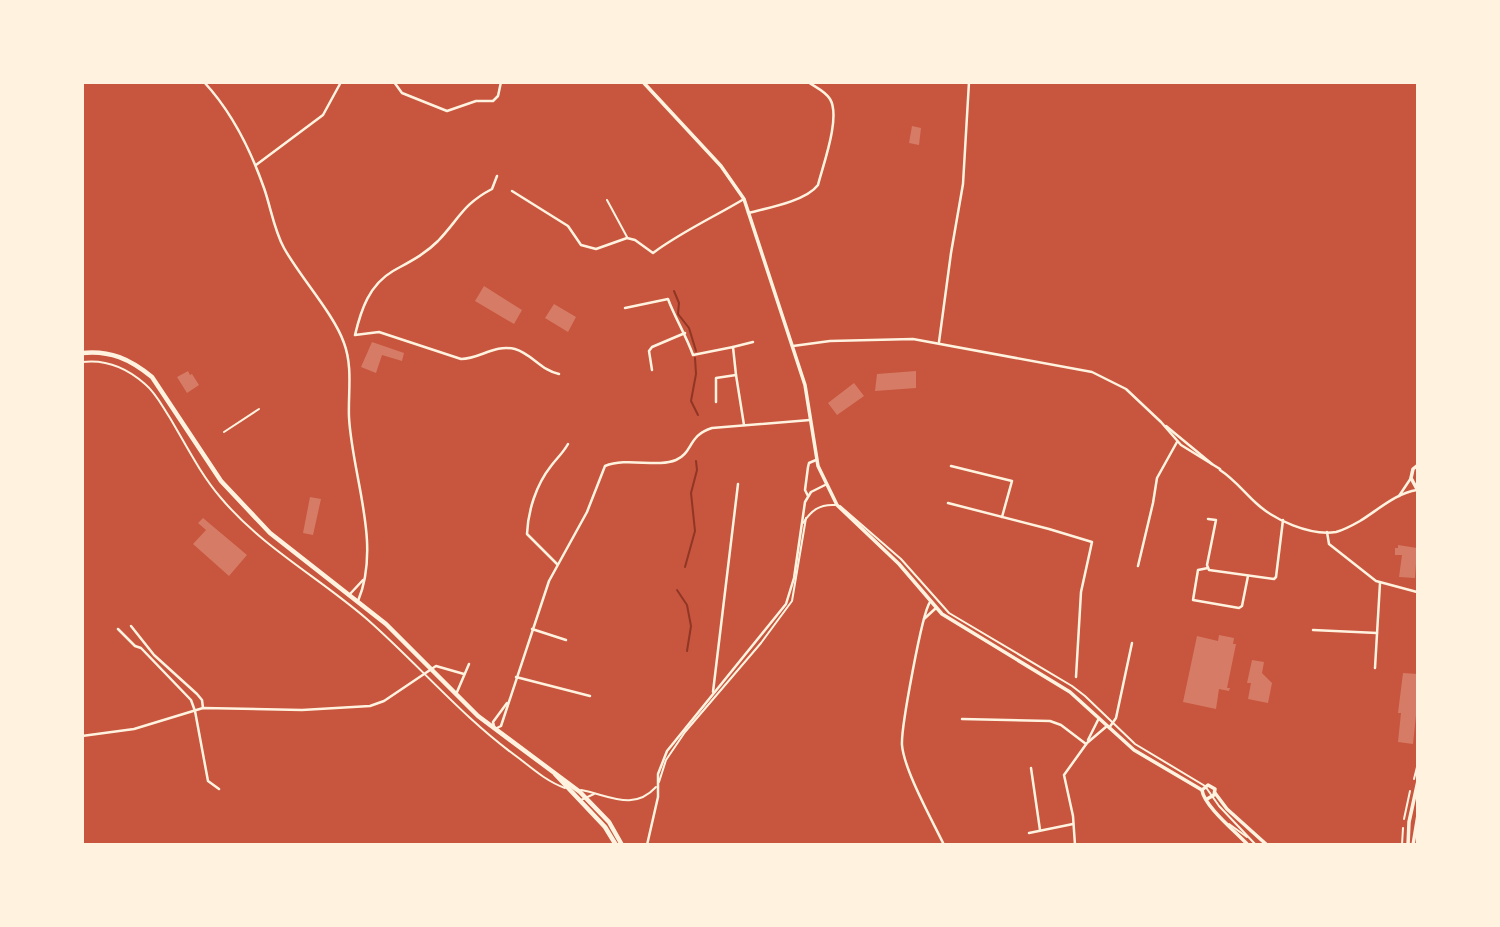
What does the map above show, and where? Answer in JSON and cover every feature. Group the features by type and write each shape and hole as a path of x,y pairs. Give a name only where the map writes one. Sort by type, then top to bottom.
{"main road":[{"path":"82,353 119,356 152,377 199,449 233,494 281,542 350,594 401,639 456,695 495,729 577,790 616,845"},
{"path":"555,773 559,780 608,822 622,845"}],"street":[{"path":"204,82 229,115 256,164 278,236 344,343 350,374 349,418 368,547 368,564 358,601"},
{"path":"256,164 323,115 341,82"},
{"path":"394,82 402,93 447,111 476,101 493,101 498,96 501,82"},
{"path":"643,82 721,166 744,199 805,386 816,460 825,485 837,505 899,564 932,600 949,613 1072,686 1085,696 1134,750 1203,788 1213,786 1214,795 1250,842"},
{"path":"748,213 802,197 818,185 833,125 833,109 830,99 822,90 808,82"},
{"path":"939,342 963,184 969,82"},
{"path":"497,176 492,189 461,211 426,252 383,279 365,302 355,335 379,332 461,359 473,359 493,349 516,349 529,355 552,373 559,374"},
{"path":"512,191 568,226 582,246 596,249 627,238 635,240 653,253 671,239 744,199"},
{"path":"607,200 627,238"},
{"path":"625,308 668,299 693,355 753,342"},
{"path":"652,370 649,351 652,347 685,333"},
{"path":"793,346 830,341 913,339 1092,372 1126,389 1161,422 1239,485 1258,505 1283,520 1315,531 1341,530 1356,524 1399,496 1417,490 1411,478"},
{"path":"733,347 744,426"},
{"path":"82,362 105,362 119,367 144,383 158,399 209,482 229,507 274,550 366,619 421,675 508,751 556,785 594,794 633,800 644,798 657,786 666,760 685,732 761,643 792,601 806,518"},
{"path":"716,402 716,378 736,375"},
{"path":"223,432 259,409"},
{"path":"509,700 493,722 495,729 501,726 532,629 557,564 587,512 605,466 615,462 674,461 684,455 701,431 712,428 810,420"},
{"path":"1161,422 1177,442 1220,470"},
{"path":"1138,566 1157,478 1177,442"},
{"path":"557,564 527,534 527,524 530,506 550,467 561,457 568,444"},
{"path":"808,496 805,490 808,467 809,463 816,460"},
{"path":"1399,496 1411,478 1413,469 1418,465"},
{"path":"951,466 1012,481 1002,517"},
{"path":"713,694 738,484"},
{"path":"647,845 658,797 658,774 667,751 786,604 792,592 802,514 808,496 825,485"},
{"path":"948,503 1092,542 1081,592 1076,677"},
{"path":"801,527 806,518 821,506 837,505"},
{"path":"1208,519 1216,520 1208,568"},
{"path":"1248,576 1242,606 1239,608 1193,600 1198,570 1208,568 1274,579 1283,520"},
{"path":"1327,532 1329,544 1380,583 1417,592"},
{"path":"350,594 365,577"},
{"path":"1375,668 1380,583"},
{"path":"932,600 936,608 1070,692 1110,726"},
{"path":"932,600 926,607 918,642 902,744 916,786 944,845"},
{"path":"924,619 936,608"},
{"path":"131,626 154,655 197,694 204,709"},
{"path":"118,629 135,646 141,648 163,674 186,694 195,711 204,771 208,781 219,789"},
{"path":"532,629 566,640"},
{"path":"1313,630 1377,633"},
{"path":"1086,743 1110,726 1132,642"},
{"path":"456,695 470,664"},
{"path":"82,736 134,729 204,709 358,708 384,701 421,675 440,666 464,674"},
{"path":"516,677 590,696"},
{"path":"1075,845 1065,775 1099,718"},
{"path":"962,719 1050,721 1061,725 1086,743"},
{"path":"1031,768 1040,830"},
{"path":"1408,845 1409,822 1418,781"},
{"path":"1203,788 1202,794 1223,819 1243,840 1256,845"},
{"path":"583,799 594,794"},
{"path":"1207,799 1214,795"},
{"path":"1214,795 1267,845"},
{"path":"1413,845 1418,815"},
{"path":"1223,819 1250,842"},
{"path":"1029,833 1073,824"},
{"path":"1239,845 1243,840"}],"building":[{"path":"912,126 921,128 919,145 909,143"},
{"path":"484,286 522,310 514,324 475,301"},
{"path":"554,304 576,317 568,332 545,318"},
{"path":"372,342 404,353 402,361 382,355 376,373 361,367"},
{"path":"188,371 199,385 187,393 177,377"},
{"path":"916,371 916,388 875,391 877,374"},
{"path":"854,383 864,396 837,415 828,403"},
{"path":"310,497 321,499 313,535 303,533"},
{"path":"203,518 247,555 229,576 193,544 206,530 198,523"},
{"path":"1398,545 1417,548 1415,578 1399,577 1402,555 1395,555"},
{"path":"1219,635 1234,638 1233,644 1236,644 1227,688 1230,688 1229,691 1219,689 1216,709 1183,702 1197,636 1218,641"},
{"path":"1252,660 1264,662 1262,673 1272,683 1268,703 1248,699 1251,683 1247,683"},
{"path":"1403,673 1418,674 1418,715 1413,744 1398,742"}],"waterway":[{"path":"674,291 679,303 678,314 689,328 696,351"},
{"path":"695,358 696,374 691,401 698,415"},
{"path":"685,567 695,531 691,493 697,470 696,461"},
{"path":"677,590 687,605 691,626 687,651"}]}
